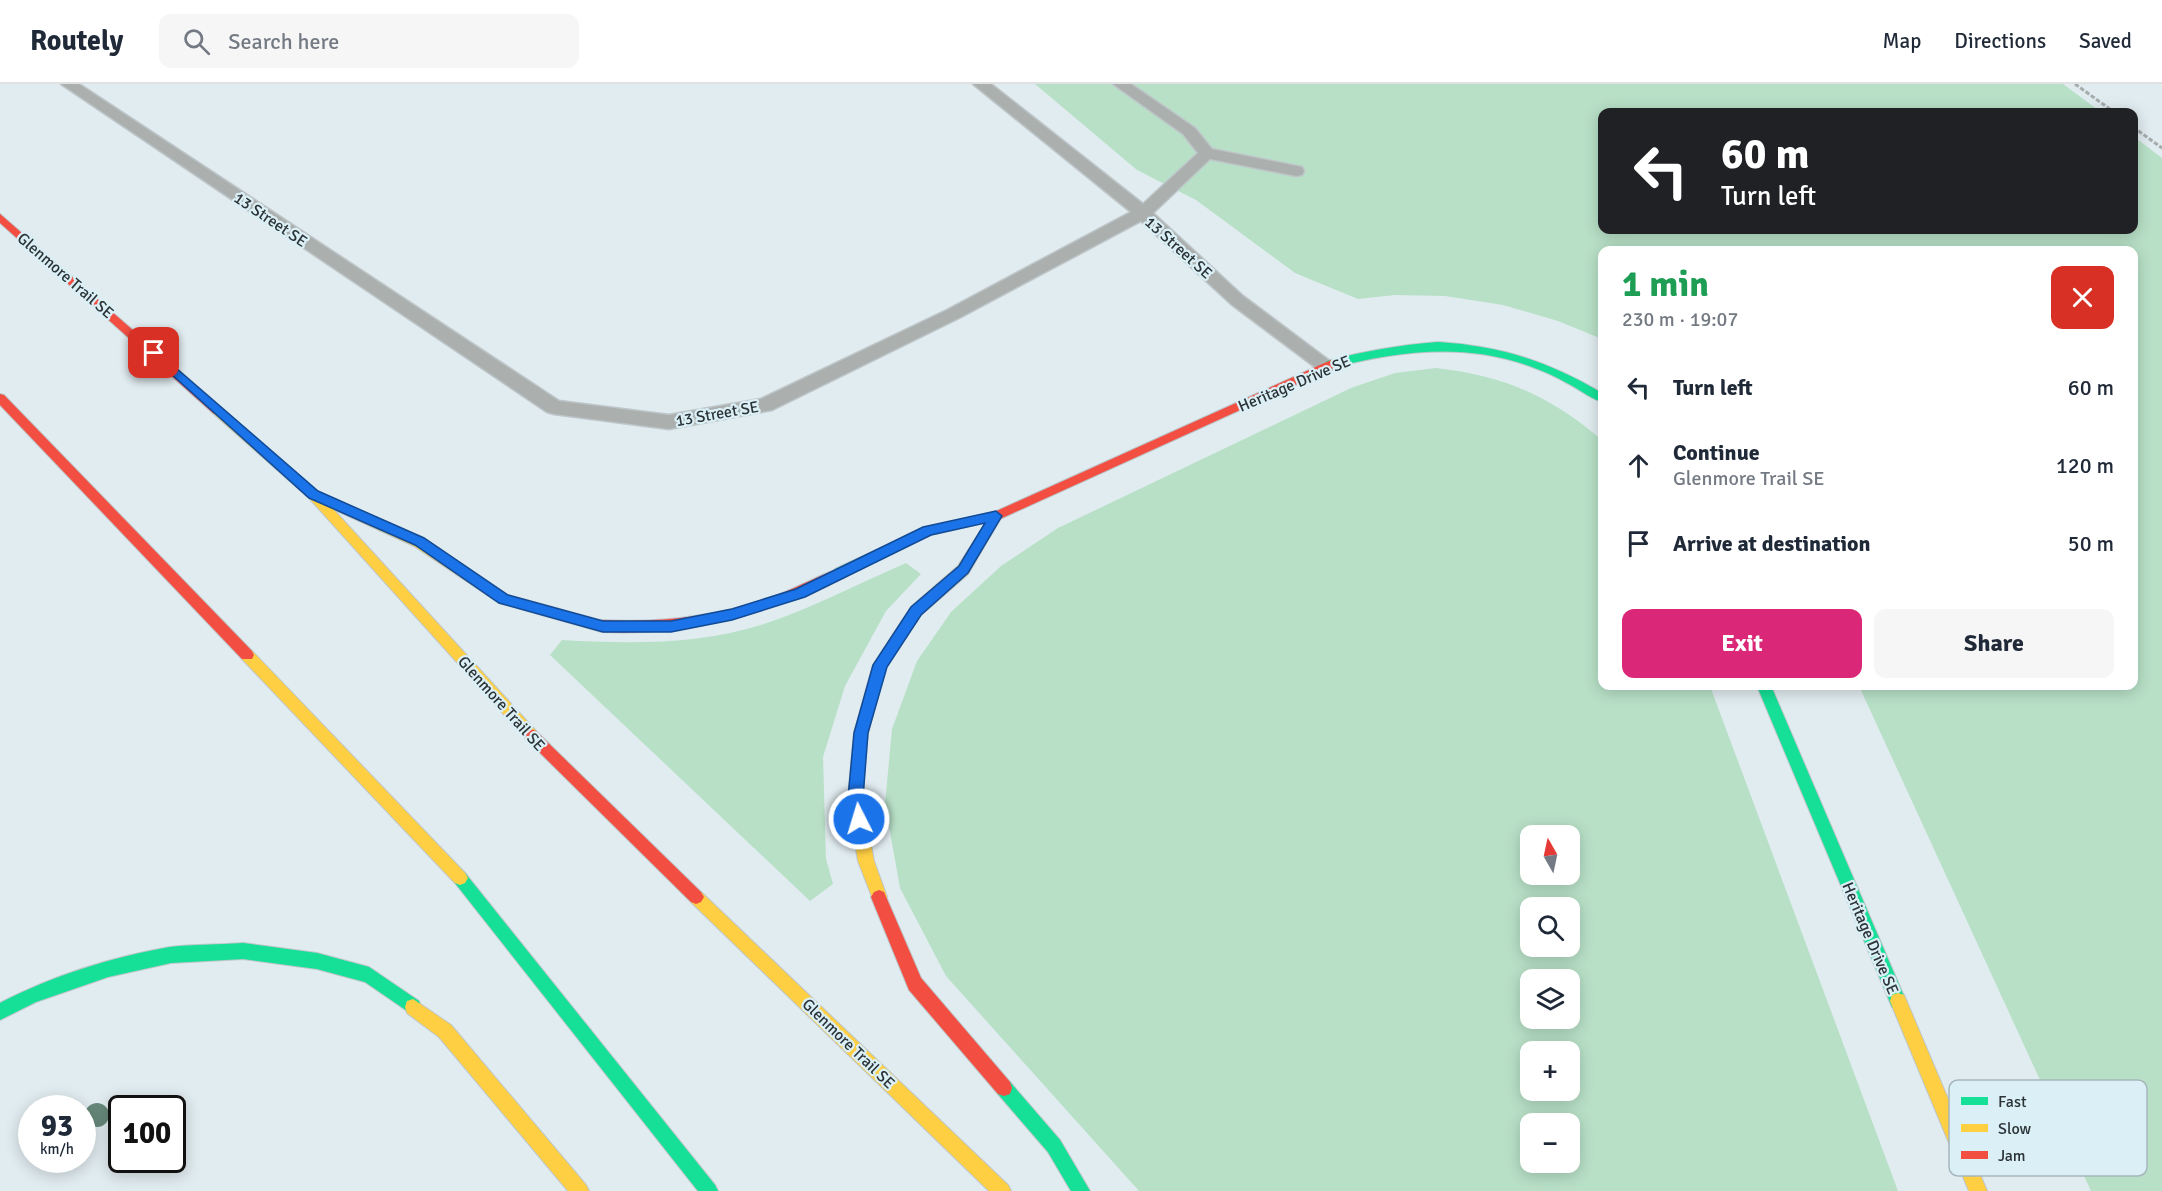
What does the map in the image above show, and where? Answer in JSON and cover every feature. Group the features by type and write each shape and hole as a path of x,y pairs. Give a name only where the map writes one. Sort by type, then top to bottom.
{"main road":[{"name":"Glenmore Trail SE","path":"0,217 313,495 548,754 1002,1191"},
{"name":"Heritage Drive SE","path":"313,495 419,542 504,599 603,626 671,627 732,615 800,593 928,531 996,516 1326,365 1380,350 1442,345 1498,352 1554,369 1598,396"},
{"path":"0,398 453,869 709,1191"},
{"path":"996,516 963,570 916,611 880,665 861,733 855,798 866,861 885,917 915,984 1054,1146 1081,1191"},
{"name":"Heritage Drive SE","path":"1766,690 1949,1123"},
{"path":"0,1012 32,995 108,969 171,955 243,951 317,961 369,975 445,1031 579,1191"},
{"name":"Heritage Drive SE","path":"1972,1176 1978,1191"}],"lane":[{"name":"13 Street SE","path":"69,84 554,407 669,422 765,405 953,314 1143,213 1237,300 1326,365"},
{"path":"981,84 1143,213 1207,153"},
{"path":"1121,84 1190,131 1207,153 1296,171"}],"path":[{"path":"2075,84 2108,108"},
{"path":"2138,131 2162,148"}],"green space":[{"path":"1035,84 2063,84 2096,108 1598,108 1598,234 2138,234 2138,140 2162,158 2162,1191 2091,1191 2084,1176 2147,1176 2147,1080 2040,1080 1861,690 2138,690 2138,246 1598,246 1598,337 1558,321 1503,305 1445,296 1395,295 1358,299 1295,273 1196,200 1137,170"},
{"path":"1436,368 1505,382 1544,400 1582,424 1598,437 1598,690 1711,690 1898,1191 1139,1191 946,976 900,888 885,804 892,729 917,661 951,612 1001,566 1058,528 1351,388 1395,373"},
{"path":"906,563 921,574 886,611 845,686 823,757 826,859 833,884 810,901 550,655 562,640 666,641 717,636 742,630 802,610"}],"traffic: fast":[{"path":"1331,364 1368,354 1404,348 1438,346 1471,348 1504,354 1536,364 1598,396"},
{"path":"840,573 928,531 996,516"},
{"path":"1766,690 1898,1001"},
{"path":"460,878 709,1191"},
{"path":"0,1012 32,995 108,969 171,955 243,951 317,961 369,975 413,1007"},
{"path":"1004,1088 1054,1146 1081,1191"}],"traffic: slow":[{"path":"218,411 313,495 531,735"},
{"path":"323,499 419,542 504,599 602,626"},
{"path":"879,897 866,861 855,798 861,733 880,665 916,611 963,570 996,516"},
{"path":"247,655 460,878"},
{"path":"696,897 1002,1191"},
{"path":"1898,1001 1949,1122"},
{"path":"413,1007 445,1031 580,1191"},
{"path":"1972,1176 1978,1191"}],"traffic: jam":[{"path":"0,217 218,411"},
{"path":"996,516 1331,364"},
{"path":"0,398 247,655"},
{"path":"602,626 633,628 694,623 754,608 840,573"},
{"path":"531,735 696,897"},
{"path":"879,897 915,984 1004,1088"}],"route":[{"path":"154,353 313,495 419,542 504,599 551,614 603,626 671,627 732,615 800,593 928,531 996,516 963,570 916,611 880,665 861,733 855,798 859,819"}]}
